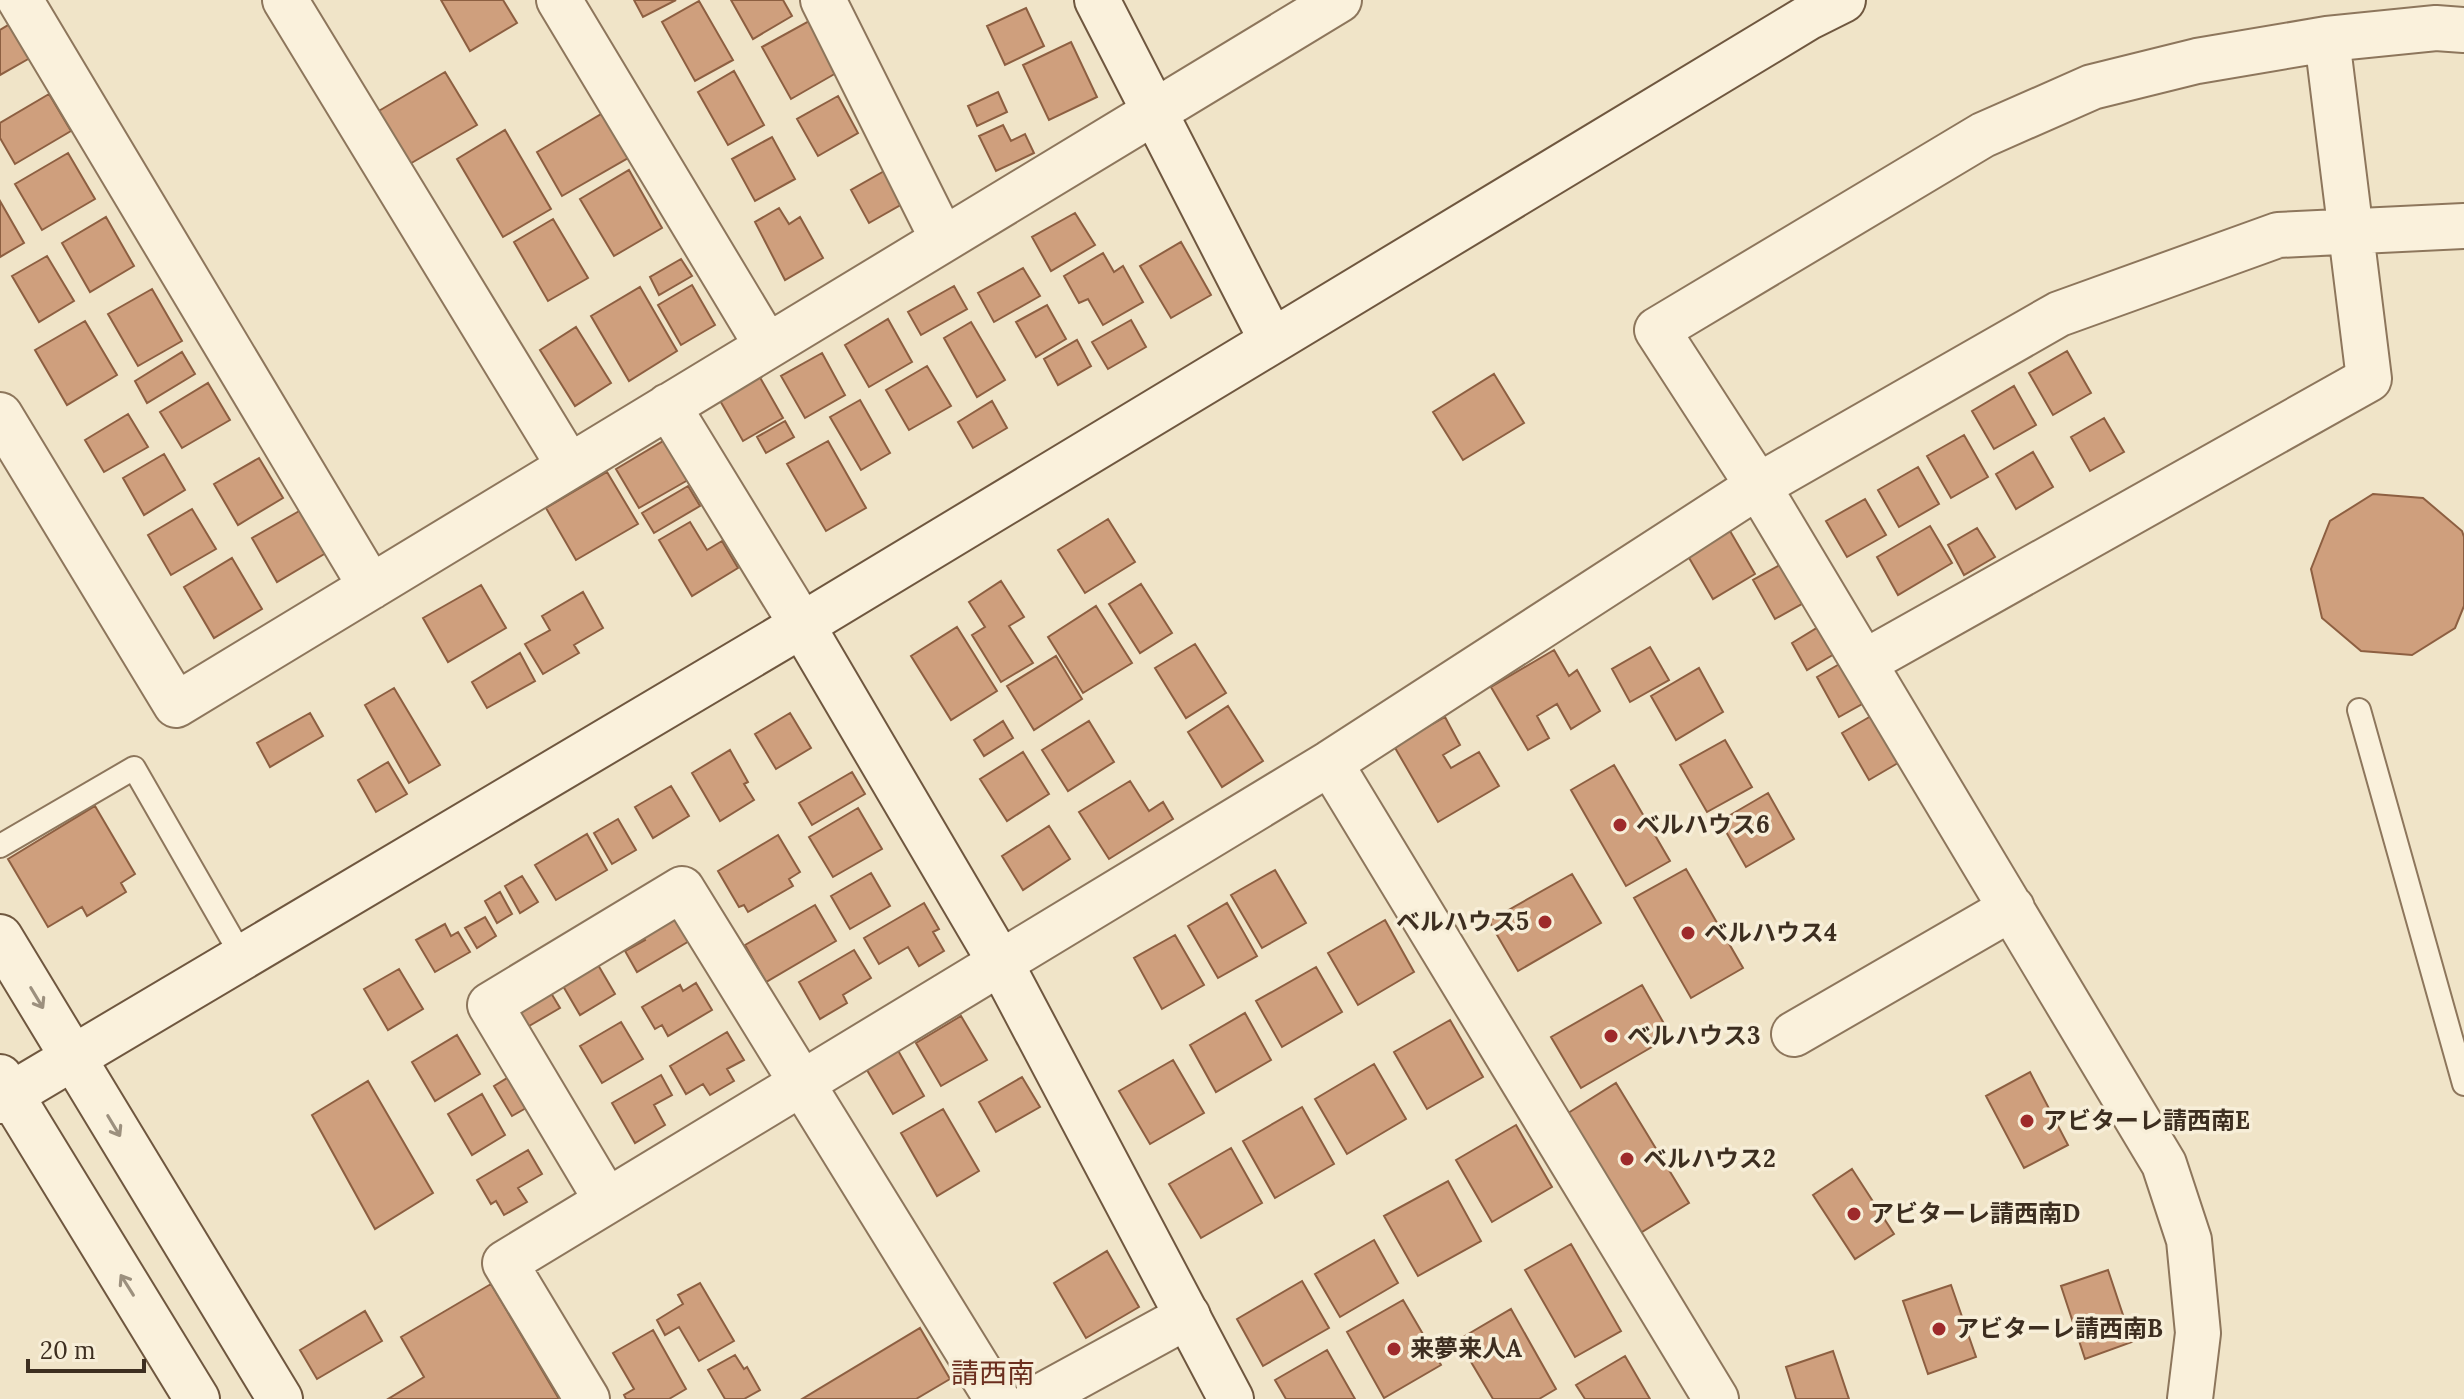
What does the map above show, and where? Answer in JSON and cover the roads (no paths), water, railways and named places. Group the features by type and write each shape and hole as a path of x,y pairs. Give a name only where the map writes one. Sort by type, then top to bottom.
{"street":[{"path":"20,0 371,587"},
{"path":"285,0 569,466"},
{"path":"559,0 767,346"},
{"path":"823,0 943,240"},
{"path":"1097,0 1272,341"},
{"path":"0,415 176,705 1339,0"},
{"path":"197,1399 4,1091 74,1059 802,625 1809,17 1843,0"},
{"path":"2190,1399 2198,1333 2189,1240 2164,1164 1865,662 1758,486 1657,330 1983,135 2092,87 2197,61 2327,39 2436,28 2464,30"},
{"path":"1865,662 2369,379 2327,39"},
{"path":"587,1399 505,1263 1330,763 1758,486 2059,314 2278,235 2464,226"},
{"path":"668,406 802,625 1000,962 1231,1399"},
{"path":"1330,763 1716,1399"},
{"path":"607,1201 490,1005 682,889 997,1399"},
{"path":"1794,1034 2012,908"},
{"path":"0,937 280,1399"},
{"path":"1036,1399 1188,1316"}],"lane":[{"path":"2359,710 2464,1084"},
{"path":"0,846 134,768 243,958"}],"place":[{"name":"ベルハウス6","path":"1620,825"},
{"name":"ベルハウス5","path":"1545,922"},
{"name":"ベルハウス4","path":"1688,933"},
{"name":"ベルハウス3","path":"1611,1036"},
{"name":"アビターレ請西南E","path":"2027,1121"},
{"name":"ベルハウス2","path":"1627,1159"},
{"name":"アビターレ請西南D","path":"1854,1214"},
{"name":"アビターレ請西南B","path":"1939,1329"},
{"name":"来夢来人A","path":"1394,1349"}],"district":[{"name":"請西南","path":"993,1373"}]}
